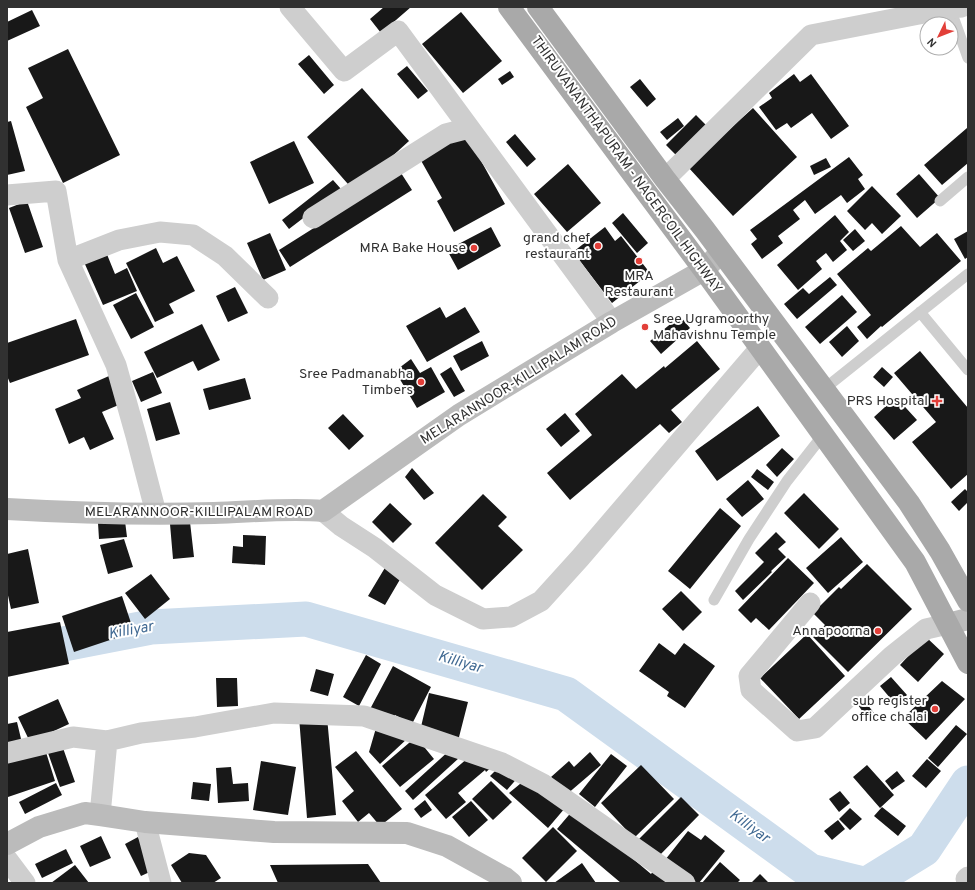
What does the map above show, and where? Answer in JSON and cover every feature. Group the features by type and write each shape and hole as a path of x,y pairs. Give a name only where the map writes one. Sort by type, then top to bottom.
{"main road":[{"name":"THIRUVANANTHAPURAM - NAGERCOIL HIGHWAY","path":"509,7 704,270 958,622 967,662"},
{"name":"THIRUVANANTHAPURAM - NAGERCOIL HIGHWAY","path":"538,7 665,179 909,503 940,551 968,600"}],"street":[{"path":"290,7 344,71 398,31 612,322"},
{"path":"665,179 811,35 954,7"},
{"path":"313,218 446,134 469,128"},
{"path":"7,195 56,191 68,260 116,365 156,513"},
{"path":"68,260 119,240 160,232 193,235 226,256 268,298"},
{"name":"MELARANNOOR-KILLIPALAM ROAD","path":"7,509 53,512 213,513 298,509 323,512 459,415 612,322 704,270 721,252"},
{"path":"323,512 341,526 375,548 435,595 483,619 511,617 541,601 580,558 760,348"},
{"path":"810,603 749,676 751,690 798,731 815,728 892,656 926,629 958,622"},
{"path":"7,753 73,737 107,741 141,733 195,727 274,713 364,716 502,763 543,784 685,883"},
{"path":"100,814 107,741"},
{"path":"7,844 39,827 85,813 100,814 145,822 274,832 407,833 447,846 505,878 511,883"},
{"path":"145,822 161,883"},
{"path":"7,859 25,883"}],"lane":[{"path":"954,7 967,51"},
{"path":"940,201 968,177"},
{"path":"824,389 968,274"},
{"path":"920,312 968,370"},
{"path":"714,600 750,539 787,481 823,435"}],"building":[{"path":"384,7 411,7 381,33 370,19"},
{"path":"32,10 40,26 7,41 7,22"},
{"path":"461,12 502,61 463,93 422,44"},
{"path":"68,49 120,155 63,183 26,107 43,98 28,68"},
{"path":"309,55 334,85 324,94 298,64"},
{"path":"407,66 428,91 418,99 397,74"},
{"path":"510,71 514,77 502,85 498,79"},
{"path":"794,74 800,82 811,74 849,126 831,139 812,113 791,128 787,123 776,130 759,107 772,98 769,93"},
{"path":"640,79 656,99 647,107 630,87"},
{"path":"362,88 409,141 354,191 307,137"},
{"path":"753,108 797,157 733,216 688,167"},
{"path":"696,115 709,128 679,158 666,145"},
{"path":"678,118 684,126 667,140 660,132"},
{"path":"11,121 25,171 7,175 7,122"},
{"path":"967,128 968,163 942,185 924,165"},
{"path":"465,132 505,204 454,232 437,201 442,198 419,157"},
{"path":"515,134 536,159 527,167 506,142"},
{"path":"294,141 314,183 269,204 250,162"},
{"path":"849,157 863,175 858,179 865,189 847,203 841,195 815,214 805,200 793,210 800,219 778,236 783,243 762,259 751,244 757,239 750,230"},
{"path":"826,158 831,167 814,175 810,166"},
{"path":"568,164 601,203 567,232 534,194"},
{"path":"401,173 412,190 290,267 279,250"},
{"path":"919,174 940,198 917,218 896,194"},
{"path":"333,180 341,189 289,229 282,220"},
{"path":"872,186 901,216 882,234 872,223 865,230 847,211"},
{"path":"27,201 43,247 25,253 9,208"},
{"path":"623,213 648,243 637,253 612,223"},
{"path":"835,215 849,232 840,241 847,250 833,262 826,253 816,261 822,269 798,290 777,265"},
{"path":"901,226 920,247 937,233 961,261 867,339 857,327 871,315 837,274 868,248 871,251"},
{"name":"MRA Bake House","path":"491,227 501,246 458,270 447,250"},
{"path":"605,227 615,241 621,236 650,273 612,303 573,252"},
{"path":"855,229 865,241 853,251 843,240"},
{"path":"968,231 968,257 965,259 954,239"},
{"path":"270,233 286,270 263,280 247,243"},
{"path":"156,248 163,263 177,256 195,291 169,304 174,313 155,322 126,263"},
{"path":"106,252 115,274 127,268 137,291 103,305 84,262"},
{"path":"830,277 837,285 797,319 784,304 803,288 809,294"},
{"path":"235,287 248,313 228,322 216,296"},
{"path":"136,293 154,327 131,339 113,305"},
{"path":"842,295 857,312 820,344 805,327"},
{"path":"440,307 446,318 465,307 480,332 427,362 406,326"},
{"path":"680,316 690,328 661,354 650,341"},
{"path":"76,319 89,355 10,383 7,376 7,343"},
{"path":"202,324 220,360 198,371 193,361 157,378 144,352"},
{"path":"847,326 859,341 842,357 829,342"},
{"path":"482,341 489,356 461,371 453,356"},
{"path":"697,341 720,369 671,410 682,422 669,433 660,424 570,500 547,473 592,435 575,414 622,374 636,389 664,366 665,368"},
{"path":"920,351 968,408 968,474 951,489 912,442 936,422 894,373"},
{"name":"Sree Padmanabha Timbers","path":"411,359 420,373 431,367 445,392 417,408 395,371"},
{"path":"451,367 465,391 454,397 440,374"},
{"path":"882,367 893,377 884,387 873,377"},
{"path":"153,372 162,393 141,402 132,381"},
{"path":"109,376 121,404 102,412 114,439 90,450 84,437 69,444 55,409 81,398 77,390"},
{"path":"245,378 251,399 209,410 203,389"},
{"path":"896,397 917,420 894,440 874,417"},
{"path":"170,402 180,434 156,441 147,409"},
{"path":"758,406 780,436 717,481 695,451"},
{"path":"565,413 580,431 561,447 546,429"},
{"path":"343,414 364,436 349,450 328,428"},
{"path":"782,448 794,459 777,477 766,465"},
{"path":"412,468 434,493 424,500 405,477"},
{"path":"757,469 774,482 768,490 751,477"},
{"path":"748,480 764,499 742,517 726,499"},
{"path":"965,489 968,492 968,502 959,511 951,502"},
{"path":"804,493 839,529 819,549 784,513"},
{"path":"483,494 507,517 498,526 523,550 482,590 435,543"},
{"path":"390,503 412,524 393,543 372,522"},
{"path":"720,508 741,526 690,589 668,571"},
{"path":"125,521 127,537 99,539 98,523"},
{"path":"190,522 194,557 173,559 170,524"},
{"path":"776,532 786,542 778,549 786,557 743,600 735,591 764,562 755,553"},
{"path":"243,535 266,536 265,565 232,563 233,546 243,547"},
{"path":"841,537 863,562 828,593 806,568"},
{"path":"124,539 133,567 108,574 100,545"},
{"path":"28,549 39,603 11,609 7,591 7,554"},
{"path":"788,558 814,583 769,630 756,618 751,623 738,610"},
{"path":"867,564 912,609 848,672 813,637 825,625 813,613 839,587 841,589"},
{"path":"386,566 402,576 385,605 368,596"},
{"path":"151,574 170,599 145,619 125,593"},
{"path":"681,591 702,612 683,631 662,609"},
{"path":"122,596 134,632 74,652 62,616"},
{"path":"60,622 69,664 7,677 7,632"},
{"path":"807,634 845,676 799,719 760,678"},
{"path":"926,637 944,654 918,682 900,665"},
{"path":"659,643 675,655 684,643 715,666 685,708 667,696 669,692 639,671"},
{"path":"366,655 381,664 359,706 343,697"},
{"path":"393,666 431,687 412,724 395,715 390,723 369,711"},
{"path":"316,669 334,674 328,696 310,691"},
{"path":"891,677 907,695 896,705 880,686"},
{"path":"216,678 237,678 238,706 217,707"},
{"name":"sub register office chalai","path":"942,681 965,699 926,740 903,718"},
{"path":"429,693 468,702 458,741 420,731"},
{"path":"58,699 69,724 30,742 18,717"},
{"path":"864,700 877,717 870,722 858,705"},
{"path":"299,717 327,717 336,815 307,818"},
{"path":"17,722 22,743 7,746 7,724"},
{"path":"956,725 967,734 938,767 928,758"},
{"path":"376,728 408,738 380,764 369,752"},
{"path":"416,737 434,759 400,787 382,766"},
{"path":"63,748 75,782 60,787 48,753"},
{"path":"45,749 55,781 8,797 7,761"},
{"path":"451,749 459,758 413,800 405,791"},
{"path":"356,751 402,809 380,826 369,813 358,822 342,801 354,791 335,767"},
{"path":"590,752 601,765 566,795 551,777 569,761 574,767"},
{"path":"611,754 627,766 595,807 579,794"},
{"path":"469,757 493,766 486,772 485,770 458,793 466,802 446,819 425,795"},
{"path":"927,759 941,771 926,788 912,776"},
{"path":"261,761 296,767 288,815 253,810"},
{"path":"641,765 674,799 634,838 601,803"},
{"path":"867,765 894,795 880,808 853,777"},
{"path":"231,767 233,784 248,783 249,801 218,803 216,768"},
{"path":"498,768 520,775 507,790 490,776"},
{"path":"897,771 905,781 892,790 885,781"},
{"path":"526,779 565,808 548,828 509,793"},
{"path":"491,781 512,802 493,820 472,799"},
{"path":"193,782 211,784 209,801 191,799"},
{"path":"56,783 62,795 25,814 19,802"},
{"path":"840,791 850,803 839,812 829,799"},
{"path":"681,797 699,815 657,858 639,839"},
{"path":"425,800 432,810 421,818 414,809"},
{"path":"471,801 488,820 469,837 452,817"},
{"path":"882,807 906,826 898,836 874,816"},
{"path":"850,808 862,819 850,830 839,819"},
{"path":"574,809 651,874 654,870 670,883 621,883 557,829"},
{"path":"838,820 845,829 832,840 824,831"},
{"path":"553,827 577,851 546,882 522,858"},
{"path":"688,831 701,840 705,835 725,851 699,883 693,883 665,860"},
{"path":"101,836 111,858 90,867 80,846"},
{"path":"138,837 154,870 141,876 125,844"},
{"path":"66,849 73,863 42,878 35,864"},
{"path":"189,853 206,855 221,878 213,883 182,883 171,865"},
{"path":"720,862 740,880 737,883 702,883"},
{"path":"582,863 596,883 554,883"},
{"path":"368,864 381,883 278,883 270,865"},
{"path":"75,865 89,883 51,883"},
{"path":"760,874 769,883 751,883"}],"waterway":[{"name":"Killiyar","path":"7,655 151,627 306,619 566,694 810,871 859,883"},
{"name":"Killiyar","path":"869,883 924,849 968,783"}],"place":[{"name":"grand chef restaurant","path":"598,246"},
{"name":"MRA Bake House","path":"474,248"},
{"name":"MRA Restaurant","path":"639,261"},
{"name":"Sree Ugramoorthy Mahavishnu Temple","path":"645,327"},
{"name":"Sree Padmanabha Timbers","path":"421,382"},
{"name":"PRS Hospital","path":"937,401"},
{"name":"Annapoorna","path":"878,631"},
{"name":"sub register office chalai","path":"935,709"}]}
